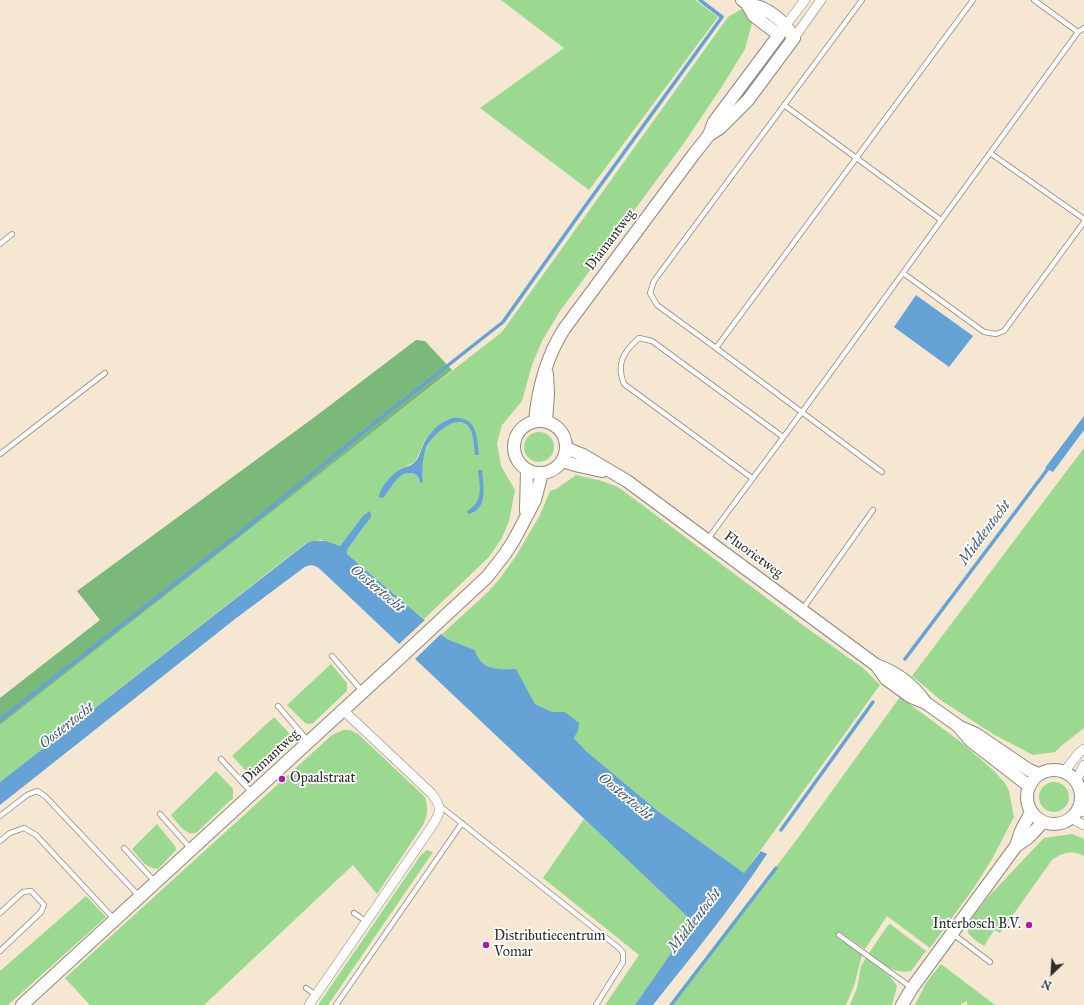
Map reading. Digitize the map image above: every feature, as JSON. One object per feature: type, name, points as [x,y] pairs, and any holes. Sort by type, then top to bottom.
[{"type":"street","name":"Diamantweg","points":[[541,421],[548,394],[547,368],[554,346],[564,329],[709,135],[714,122],[805,0]]},
{"type":"street","name":"Diamantweg","points":[[709,135],[720,128],[748,100],[820,0]]},
{"type":"street","points":[[744,2],[754,16],[782,30],[794,38]]},
{"type":"street","points":[[541,421],[557,427],[561,431],[566,442],[566,448],[562,460],[551,470],[542,473],[527,470],[521,465],[516,458],[514,442],[516,435],[527,423],[541,421]]},
{"type":"street","name":"Fluorietweg","points":[[566,448],[583,455],[632,485],[876,665],[886,679],[898,688],[911,697],[926,703],[957,726],[971,741],[1029,786]]},
{"type":"street","name":"Fluorietweg","points":[[562,460],[579,466],[611,472]]},
{"type":"street","name":"Diamantweg","points":[[525,518],[527,470]]},
{"type":"street","name":"Diamantweg","points":[[22,1005],[474,590],[512,544],[535,500],[542,473]]},
{"type":"street","points":[[309,1005],[440,813],[440,806],[431,793],[343,710]]},
{"type":"street","name":"Fluorietweg","points":[[957,726],[976,734],[1029,770],[1038,774]]},
{"type":"street","points":[[1064,772],[1078,754],[1084,749]]},
{"type":"street","points":[[1076,780],[1084,765]]},
{"type":"street","points":[[1054,769],[1064,772],[1070,774],[1076,780],[1080,788],[1081,810],[1071,818],[1058,824],[1043,822],[1036,818],[1027,804],[1026,795],[1029,786],[1032,779],[1046,770],[1054,769]]},
{"type":"street","points":[[902,1005],[912,988],[1016,846],[1021,831],[1031,812]]},
{"type":"street","points":[[1071,818],[1084,826]]},
{"type":"street","points":[[1016,846],[1029,837],[1043,822]]},
{"type":"lane","points":[[862,0],[654,281],[650,292],[657,305],[882,472]]},
{"type":"lane","points":[[716,348],[973,0]]},
{"type":"lane","points":[[1034,0],[1078,32]]},
{"type":"lane","points":[[707,540],[802,412],[1078,32],[1084,28]]},
{"type":"lane","points":[[784,105],[941,220]]},
{"type":"lane","points":[[903,273],[984,332],[996,334],[1004,331],[1084,220],[990,153]]},
{"type":"lane","points":[[0,244],[12,234]]},
{"type":"lane","points":[[752,478],[624,384],[620,374],[622,362],[628,347],[639,338],[652,341],[783,437]]},
{"type":"lane","points":[[0,454],[105,373]]},
{"type":"lane","points":[[802,610],[873,510]]},
{"type":"lane","points":[[332,656],[363,692]]},
{"type":"lane","points":[[278,706],[309,741]]},
{"type":"lane","points":[[221,759],[252,794]]},
{"type":"lane","points":[[0,816],[27,795],[37,791],[45,796],[140,897]]},
{"type":"lane","points":[[440,806],[619,948],[623,953],[623,962],[596,1005]]},
{"type":"lane","points":[[160,814],[191,849]]},
{"type":"lane","points":[[336,1005],[462,823]]},
{"type":"lane","points":[[0,841],[10,833],[24,828],[36,835],[115,920]]},
{"type":"lane","points":[[124,848],[155,882]]},
{"type":"lane","points":[[0,913],[23,892],[31,891],[44,905],[41,912],[0,951]]},
{"type":"lane","points":[[354,913],[366,922]]},
{"type":"lane","points":[[952,933],[990,962]]},
{"type":"lane","points":[[839,935],[912,988]]},
{"type":"lane","points":[[306,988],[316,995]]},
{"type":"green space","points":[[501,0],[695,0],[718,17],[589,190],[480,108],[564,48]]},
{"type":"green space","points":[[742,9],[753,19],[745,49],[684,143],[560,311],[542,341],[532,365],[522,401],[502,425],[497,443],[501,466],[515,490],[509,521],[502,538],[489,557],[424,619],[347,554],[347,550],[365,526],[367,512],[340,546],[321,540],[306,543],[0,782],[0,725],[502,332],[728,17]],"holes":[[[460,418],[468,421],[477,439],[475,455],[473,438],[469,428],[459,422],[448,425],[438,432],[427,446],[422,460],[423,482],[420,483],[417,476],[414,474],[405,473],[398,478],[383,498],[379,494],[388,481],[400,469],[415,462],[425,440],[431,432],[447,420]]]},
{"type":"green space","points":[[416,340],[425,341],[452,370],[0,725],[0,698],[100,620],[77,591],[316,416]]},
{"type":"green space","points":[[539,432],[550,436],[554,447],[550,458],[539,462],[528,458],[524,447],[528,436]]},
{"type":"green space","points":[[1084,448],[1084,728],[1055,752],[1033,755],[993,734],[942,701],[912,676]]},
{"type":"green space","points":[[576,475],[602,481],[618,487],[804,626],[863,668],[880,685],[744,873],[659,812],[586,751],[574,738],[578,731],[565,712],[552,712],[535,704],[516,670],[491,668],[481,662],[475,650],[447,639],[442,634],[488,592],[501,577],[516,556],[540,515],[550,491],[556,489]]},
{"type":"green space","points":[[331,664],[347,683],[347,691],[313,723],[305,723],[287,705]]},
{"type":"green space","points":[[900,697],[961,742],[994,771],[1005,783],[1009,791],[1014,817],[992,859],[973,889],[930,948],[887,916],[865,949],[840,932],[836,936],[862,955],[854,986],[846,1005],[670,1005],[795,842]]},
{"type":"green space","points":[[274,717],[293,739],[260,774],[254,777],[250,775],[232,756]]},
{"type":"green space","points":[[343,730],[350,730],[358,734],[425,797],[426,801],[427,815],[423,825],[377,894],[353,865],[204,1005],[90,1005],[65,978],[332,735]]},
{"type":"green space","points":[[216,771],[233,789],[233,798],[196,833],[188,832],[182,828],[171,815]]},
{"type":"green space","points":[[1054,782],[1065,786],[1069,797],[1065,808],[1054,812],[1043,808],[1039,797],[1043,786]]},
{"type":"green space","points":[[584,819],[681,909],[688,917],[690,922],[687,930],[635,1005],[605,1005],[639,955],[543,878]]},
{"type":"green space","points":[[157,824],[175,846],[176,850],[158,869],[146,865],[132,849]]},
{"type":"green space","points":[[1072,834],[1084,839],[1084,856],[1075,853],[1068,853],[1060,855],[1052,860],[1000,933],[994,930],[984,946],[975,940],[968,933],[969,922],[989,896],[1044,838]]},
{"type":"green space","points":[[427,850],[433,852],[328,1005],[318,1005],[421,855]]},
{"type":"green space","points":[[86,896],[106,917],[8,1005],[0,1005],[0,971]]},
{"type":"green space","points":[[890,924],[926,951],[911,971],[905,972],[893,970],[869,953]]},
{"type":"green space","points":[[866,958],[891,977],[897,986],[892,1005],[850,1005],[857,988],[861,966]]},
{"type":"green space","points":[[941,964],[995,1005],[967,1005],[967,1001],[961,1005],[915,1005],[926,983]]},
{"type":"water","points":[[916,295],[973,336],[949,367],[894,327]]},
{"type":"water","points":[[1084,416],[1084,430],[1053,472],[1045,468]]},
{"type":"water","points":[[452,418],[460,418],[471,424],[476,435],[479,455],[475,455],[471,431],[466,425],[460,422],[454,423],[440,431],[426,448],[422,473],[423,482],[420,483],[414,474],[405,473],[398,478],[383,498],[379,497],[381,489],[391,477],[416,460],[427,438],[434,430],[442,423]]},
{"type":"water","points":[[478,470],[482,470],[484,489],[482,502],[475,512],[468,514],[467,511],[476,503],[480,493]]},
{"type":"water","name":"Oostertocht","points":[[369,511],[371,517],[347,550],[347,554],[447,639],[475,650],[481,662],[486,665],[496,669],[516,669],[535,704],[552,712],[565,712],[579,723],[578,731],[574,738],[586,751],[659,812],[744,873],[761,851],[767,854],[726,912],[653,1005],[635,1005],[687,930],[690,923],[688,917],[321,570],[314,566],[307,566],[302,569],[235,619],[0,805],[0,782],[307,543],[313,541],[326,541],[340,546],[363,516]]},
{"type":"pier","points":[[427,618],[443,632],[414,660],[398,645]]},
{"type":"waterway","points":[[0,720],[241,532],[376,422],[503,322],[722,17],[700,0]]},
{"type":"waterway","name":"Middentocht","points":[[905,659],[1050,466]]},
{"type":"waterway","name":"Middentocht","points":[[781,830],[873,702]]},
{"type":"waterway","name":"Middentocht","points":[[671,1005],[776,868]]},
{"type":"place","name":"Opaalstraat","points":[[282,779]]},
{"type":"place","name":"Interbosch B.V.","points":[[1029,925]]},
{"type":"place","name":"Distributiecentrum Vomar","points":[[486,945]]}]
